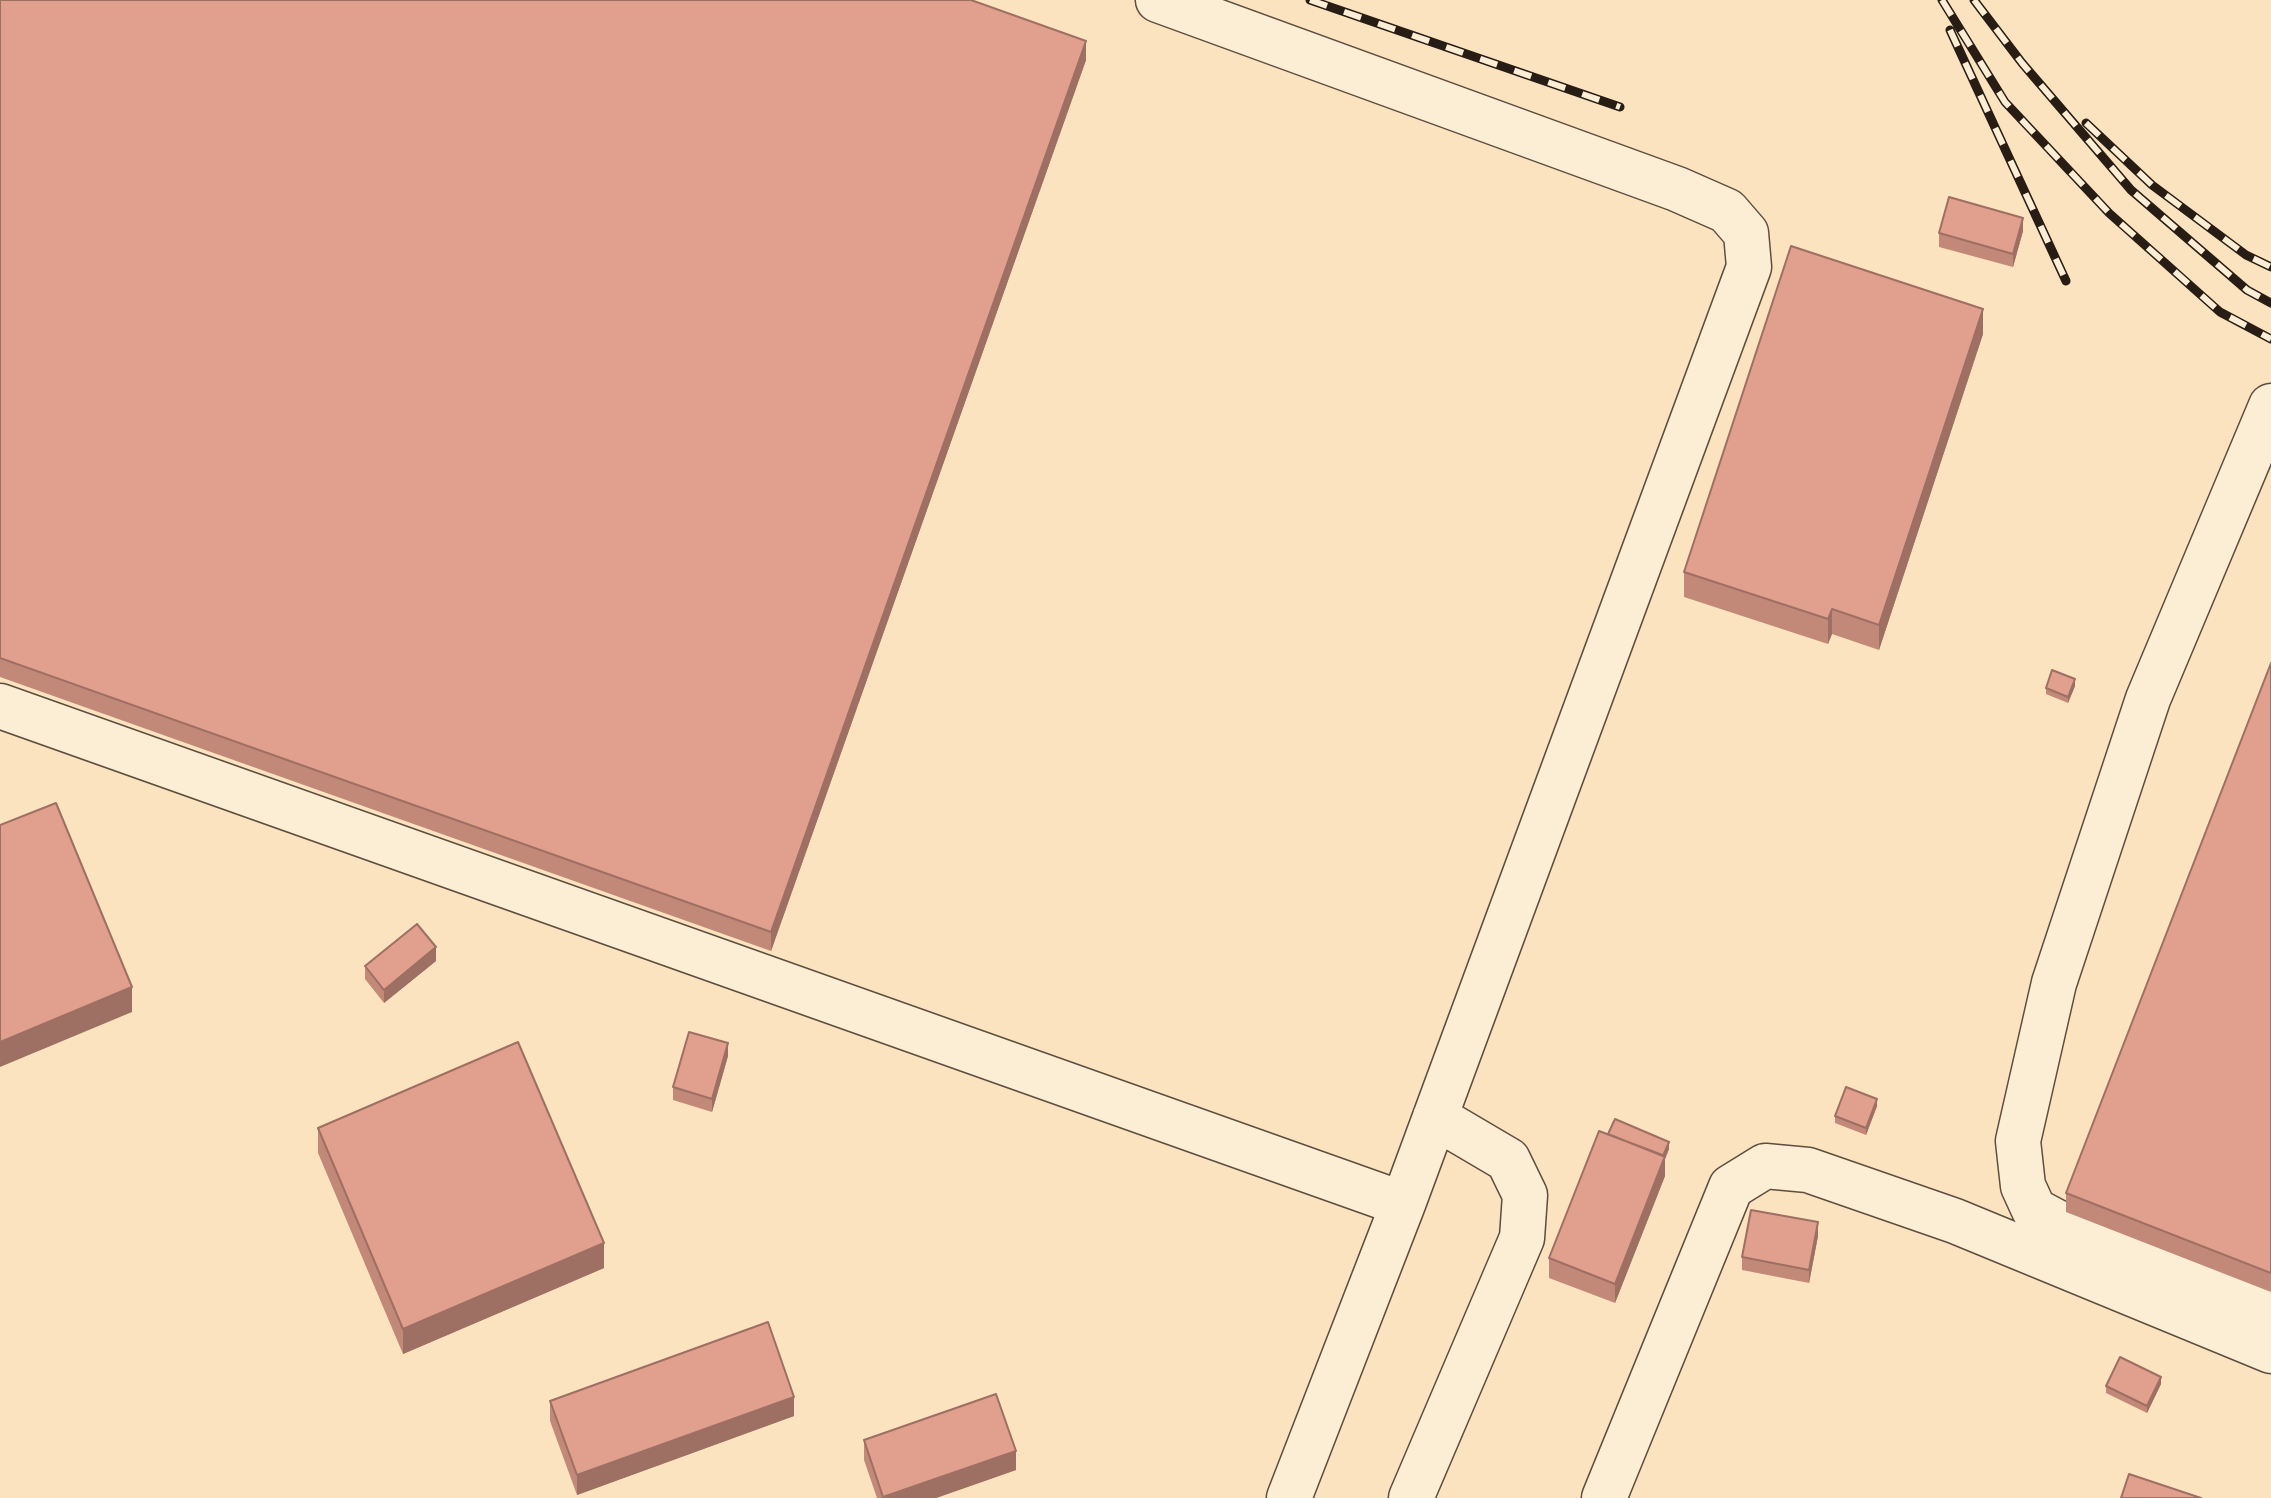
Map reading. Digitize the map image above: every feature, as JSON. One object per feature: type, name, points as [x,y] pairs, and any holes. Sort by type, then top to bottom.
[{"type":"lane","points":[[1158,0],[1677,189],[1727,211],[1746,233],[1749,267],[1403,1204],[1289,1498]]},
{"type":"lane","points":[[2271,406],[2148,699],[2054,983],[2018,1141],[2023,1186],[2034,1210],[2096,1243],[2271,1312]]},
{"type":"lane","points":[[0,706],[1403,1204]]},
{"type":"lane","points":[[1411,1498],[1522,1238],[1525,1195],[1508,1160],[1435,1117]]},
{"type":"lane","points":[[1604,1498],[1731,1187],[1765,1166],[1808,1170],[1955,1221],[2271,1351]]},
{"type":"building","points":[[0,0],[971,0],[1086,41],[771,932],[0,658]]},
{"type":"building","points":[[1949,197],[2023,218],[2013,254],[1939,233]]},
{"type":"building","points":[[1791,246],[1983,309],[1879,625],[1832,609],[1828,619],[1684,572]]},
{"type":"building","points":[[2271,663],[2271,1273],[2066,1193]]},
{"type":"building","points":[[2052,670],[2075,679],[2068,697],[2046,688]]},
{"type":"building","points":[[56,803],[132,987],[0,1042],[0,825]]},
{"type":"building","points":[[417,924],[436,947],[384,990],[365,966]]},
{"type":"building","points":[[689,1032],[728,1043],[712,1099],[673,1087]]},
{"type":"building","points":[[518,1042],[604,1243],[403,1329],[318,1128]]},
{"type":"building","points":[[1846,1087],[1877,1099],[1866,1128],[1835,1116]]},
{"type":"building","points":[[1615,1119],[1669,1142],[1663,1156],[1608,1134]]},
{"type":"building","points":[[1599,1131],[1665,1156],[1615,1284],[1549,1258]]},
{"type":"building","points":[[1751,1210],[1818,1222],[1809,1270],[1742,1257]]},
{"type":"building","points":[[768,1322],[794,1397],[577,1475],[550,1401]]},
{"type":"building","points":[[2120,1357],[2161,1377],[2147,1406],[2106,1386]]},
{"type":"building","points":[[996,1394],[1016,1451],[883,1497],[864,1440]]},
{"type":"building","points":[[2129,1474],[2201,1498],[2121,1498]]},
{"type":"railway","points":[[1310,0],[1620,107]]},
{"type":"railway","points":[[1942,0],[2005,102],[2109,213],[2220,312],[2271,339]]},
{"type":"railway","points":[[1974,0],[2022,63],[2131,190],[2247,290],[2271,303]]},
{"type":"railway","points":[[1950,30],[2066,281]]},
{"type":"railway","points":[[2086,123],[2152,185],[2246,255],[2271,267]]}]
